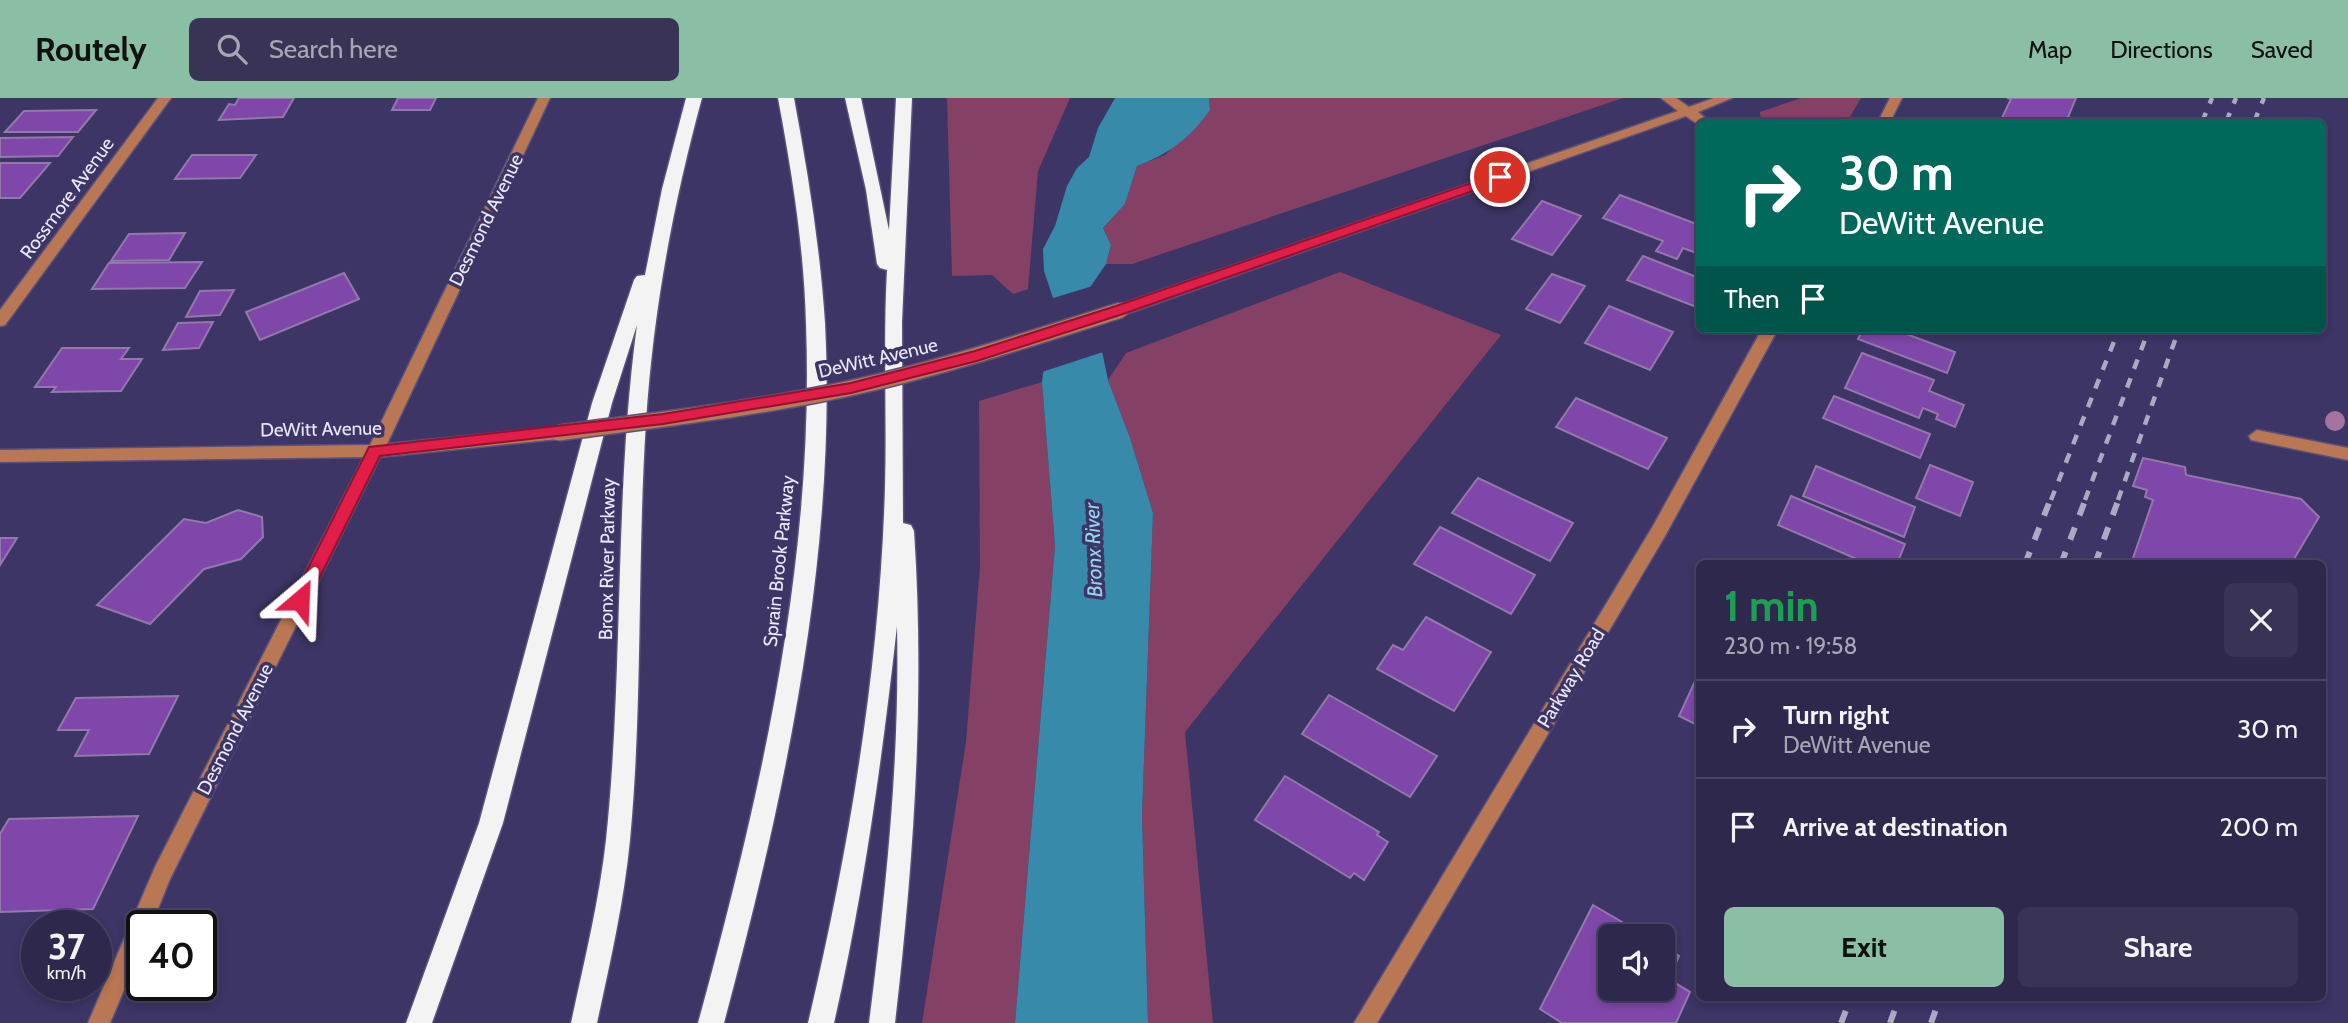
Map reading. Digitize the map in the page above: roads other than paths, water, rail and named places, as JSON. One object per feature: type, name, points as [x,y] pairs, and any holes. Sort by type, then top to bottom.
[{"type":"highway","name":"Bronx River Parkway","points":[[584,1023],[618,844],[626,736],[634,469],[650,300],[666,208],[694,98]]},
{"type":"highway","name":"Sprain Brook Parkway","points":[[711,1023],[744,897],[771,771],[797,628],[811,495],[815,380],[813,281],[804,195],[786,98]]},
{"type":"highway","points":[[853,98],[874,190],[893,322]]},
{"type":"highway","points":[[882,1023],[899,876],[911,695],[908,583],[893,322],[904,98]]},
{"type":"highway","points":[[419,1023],[491,823],[602,403],[666,208]]},
{"type":"highway","points":[[821,1023],[854,863],[880,696],[891,564],[897,427]]},
{"type":"street","name":"Rossmore Avenue","points":[[0,321],[165,98]]},
{"type":"street","name":"Desmond Avenue","points":[[99,1023],[162,874],[375,451],[544,98]]},
{"type":"street","points":[[1667,98],[1699,119]]},
{"type":"street","name":"DeWitt Avenue","points":[[0,456],[375,451],[558,433],[690,415],[851,388],[977,356],[1121,310],[1726,98]]},
{"type":"street","points":[[1886,119],[1896,98]]},
{"type":"street","name":"Parkway Road","points":[[1365,1023],[1659,531],[1768,333]]},
{"type":"street","points":[[2257,436],[2348,454]]},
{"type":"water","name":"Bronx River","points":[[1115,98],[1209,98],[1210,110],[1178,144],[1137,166],[1125,204],[1103,228],[1111,245],[1106,264],[1089,289],[1108,380],[1130,438],[1153,513],[1142,816],[1148,1023],[1015,1023],[1055,546],[1042,382],[1053,298],[1044,271],[1043,249],[1055,226],[1067,186],[1077,168],[1089,157],[1098,128]]},
{"type":"railway","points":[[2203,119],[2212,98]]},
{"type":"railway","points":[[2227,119],[2236,98]]},
{"type":"railway","points":[[2255,119],[2264,98]]},
{"type":"railway","points":[[2051,500],[2117,333]]},
{"type":"railway","points":[[2085,500],[2148,333]]},
{"type":"railway","points":[[2118,500],[2178,333]]},
{"type":"railway","points":[[2027,560],[2051,498]]},
{"type":"railway","points":[[2063,560],[2086,498]]},
{"type":"railway","points":[[2096,560],[2119,498]]},
{"type":"railway","points":[[1841,1023],[1850,1001]]},
{"type":"railway","points":[[1890,1023],[1898,1001]]},
{"type":"railway","points":[[1931,1023],[1939,1001]]}]
